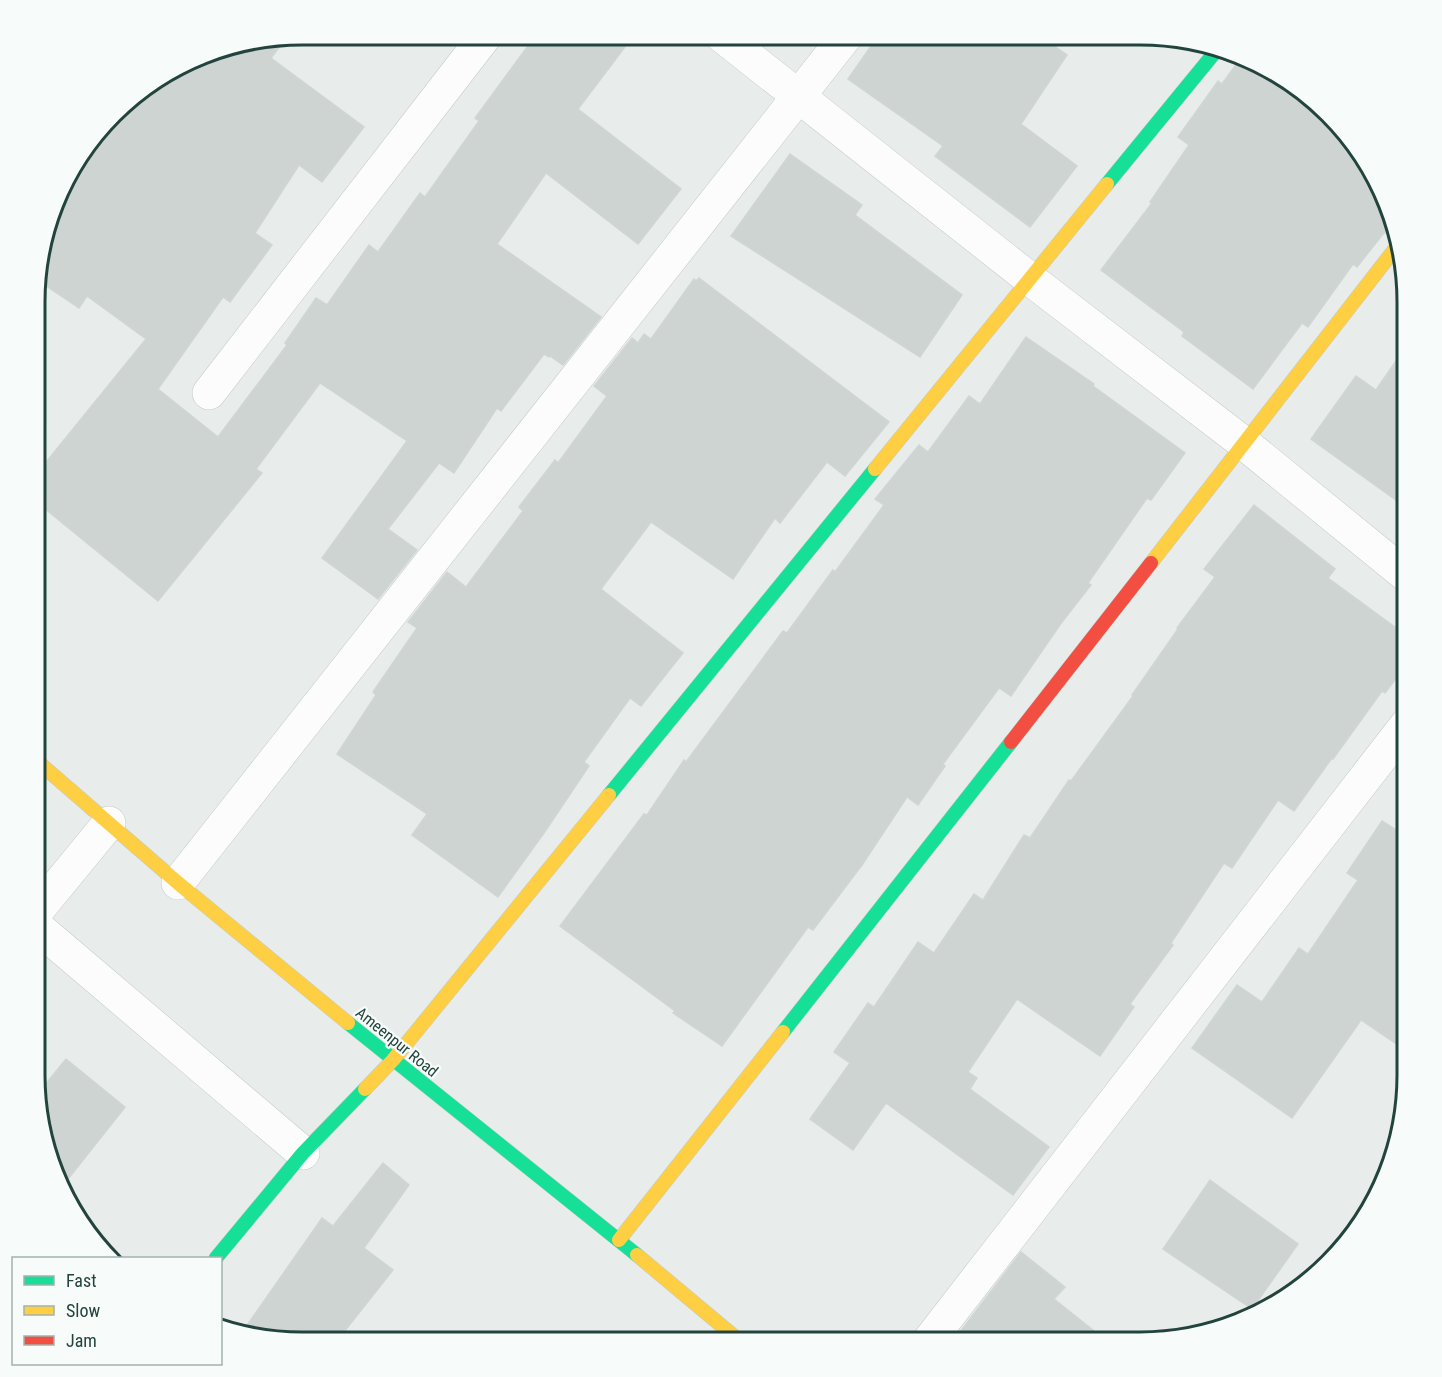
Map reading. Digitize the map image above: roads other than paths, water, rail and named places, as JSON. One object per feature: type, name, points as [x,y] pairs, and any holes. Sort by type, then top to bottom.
[{"type":"street","points":[[209,393],[478,45]]},
{"type":"street","points":[[733,45],[1030,279],[1245,444],[1397,568]]},
{"type":"street","points":[[178,884],[839,45]]},
{"type":"street","points":[[217,1257],[303,1153],[393,1060],[1212,56]]},
{"type":"street","points":[[619,1239],[1245,444],[1392,253]]},
{"type":"street","points":[[936,1332],[1397,737]]},
{"type":"street","name":"Ameenpur Road","points":[[45,768],[178,884],[393,1060],[619,1239],[729,1332]]},
{"type":"street","points":[[45,901],[109,823]]},
{"type":"street","points":[[45,934],[303,1153]]}]
